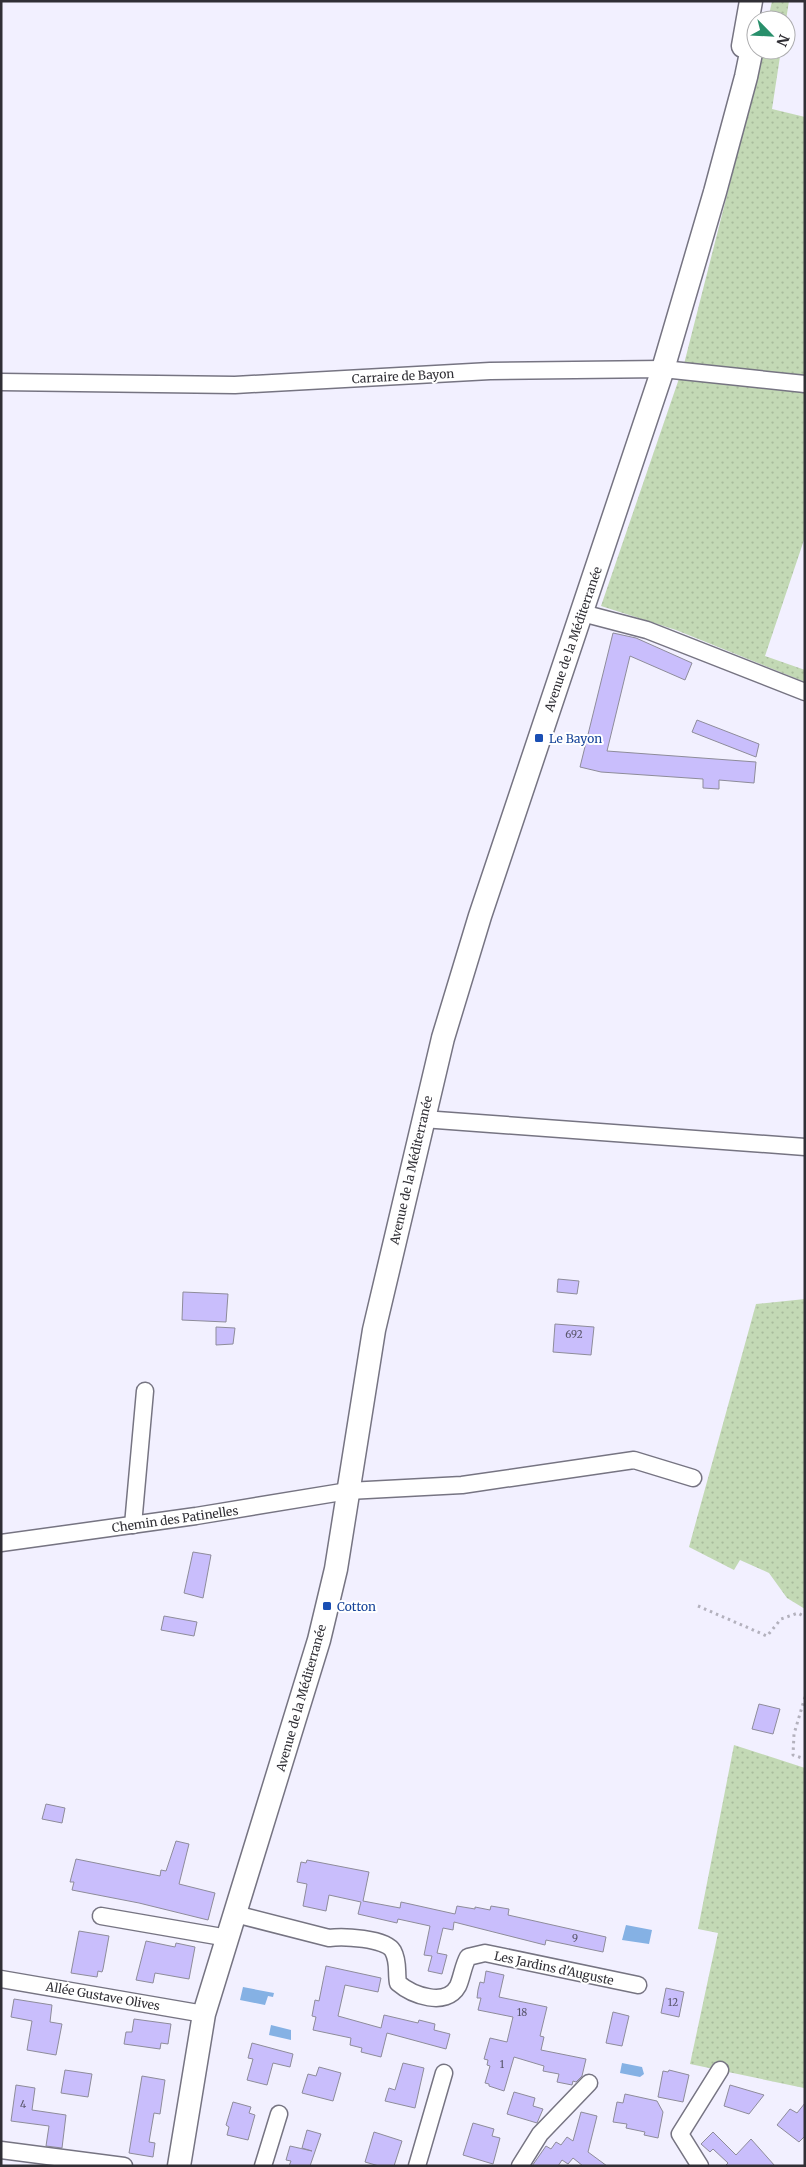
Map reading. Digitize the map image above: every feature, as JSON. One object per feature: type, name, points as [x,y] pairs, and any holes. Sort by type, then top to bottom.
[{"type":"main road","name":"Avenue de la Méditerranée","points":[[715,192],[751,1]]},
{"type":"main road","name":"Avenue de la Méditerranée","points":[[179,2166],[204,2014],[319,1640],[336,1569],[374,1330],[443,1038],[480,916],[663,369],[715,192],[750,60]]},
{"type":"street","name":"Carraire de Bayon","points":[[1,382],[235,385],[490,371],[663,369],[805,384]]},
{"type":"street","points":[[582,613],[646,630],[805,692]]},
{"type":"street","points":[[423,1119],[805,1147]]},
{"type":"street","points":[[133,1525],[145,1391]]},
{"type":"street","name":"Chemin des Patinelles","points":[[1,1543],[133,1525],[348,1491],[462,1485],[634,1460],[694,1478]]},
{"type":"street","name":"Les Jardins d'Auguste","points":[[235,1914],[328,1938],[343,1936],[385,1944],[392,1949],[396,1957],[398,1983],[414,1992],[433,1998],[445,1998],[451,1994],[457,1988],[468,1956],[480,1953],[638,1985]]},
{"type":"street","points":[[101,1916],[228,1938]]},
{"type":"street","name":"Allée Gustave Olives","points":[[1,1979],[204,2014]]},
{"type":"street","points":[[700,2166],[680,2134],[720,2070]]},
{"type":"street","points":[[417,2166],[444,2073]]},
{"type":"street","points":[[520,2166],[540,2134],[589,2083]]},
{"type":"street","points":[[263,2166],[279,2114]]},
{"type":"street","points":[[1,2150],[124,2166]]},
{"type":"path","points":[[698,1606],[767,1636],[782,1619],[798,1613],[805,1617]]},
{"type":"path","points":[[805,1698],[794,1734],[793,1756],[805,1759]]},
{"type":"green space","points":[[772,1],[789,1],[788,10],[770,10]]},
{"type":"green space","points":[[759,60],[779,60],[772,109],[805,117],[805,537],[765,656],[805,670],[805,682],[676,630],[601,606],[684,364],[742,136]]},
{"type":"green space","points":[[805,1299],[805,1609],[787,1598],[769,1573],[740,1560],[734,1570],[689,1547],[756,1304]]},
{"type":"green space","points":[[734,1745],[805,1768],[804,2088],[690,2064],[718,1933],[698,1929]]},
{"type":"water","points":[[626,1925],[652,1930],[649,1944],[622,1940]]},
{"type":"water","points":[[243,1987],[274,1993],[273,1997],[268,1996],[265,2005],[240,2000]]},
{"type":"water","points":[[271,2025],[291,2030],[291,2040],[269,2035]]},
{"type":"water","points":[[622,2063],[642,2067],[644,2074],[640,2077],[620,2073]]},
{"type":"building","points":[[613,633],[636,638],[692,663],[685,680],[630,656],[607,751],[756,762],[754,783],[719,780],[719,789],[703,788],[703,779],[601,772],[580,767]]},
{"type":"building","points":[[697,720],[759,744],[756,757],[692,732]]},
{"type":"building","points":[[558,1279],[579,1281],[577,1294],[557,1292]]},
{"type":"building","points":[[183,1292],[228,1294],[226,1322],[182,1320]]},
{"type":"building","points":[[555,1324],[594,1327],[591,1355],[553,1352]]},
{"type":"building","points":[[216,1327],[235,1328],[233,1344],[216,1345]]},
{"type":"building","points":[[193,1552],[211,1555],[203,1598],[184,1593]]},
{"type":"building","points":[[164,1616],[197,1622],[194,1636],[161,1630]]},
{"type":"building","points":[[759,1704],[780,1709],[773,1734],[752,1729]]},
{"type":"building","points":[[46,1804],[65,1808],[62,1823],[42,1819]]},
{"type":"building","points":[[176,1841],[189,1844],[179,1884],[215,1893],[208,1920],[139,1903],[72,1890],[74,1882],[70,1882],[76,1859],[160,1876],[161,1870],[166,1871]]},
{"type":"building","points":[[307,1860],[369,1872],[363,1901],[400,1908],[401,1902],[455,1914],[457,1906],[490,1910],[491,1906],[509,1909],[508,1915],[606,1937],[603,1952],[546,1940],[545,1945],[454,1922],[453,1930],[443,1928],[437,1953],[447,1955],[442,1974],[428,1971],[432,1956],[424,1955],[430,1926],[398,1919],[397,1923],[358,1914],[361,1902],[329,1895],[326,1911],[303,1906],[307,1884],[297,1882],[301,1862],[306,1863]]},
{"type":"building","points":[[79,1931],[109,1936],[103,1969],[102,1972],[98,1971],[97,1977],[71,1973]]},
{"type":"building","points":[[146,1941],[175,1947],[176,1943],[195,1947],[189,1979],[155,1973],[153,1983],[136,1980]]},
{"type":"building","points":[[326,1966],[381,1978],[378,1992],[345,1985],[338,2016],[381,2028],[384,2015],[418,2023],[419,2020],[435,2024],[434,2030],[450,2034],[446,2049],[387,2033],[381,2057],[361,2052],[362,2048],[350,2045],[351,2038],[313,2030],[316,2017],[312,2016],[315,2000],[319,2001]]},
{"type":"building","points":[[486,1971],[504,1975],[499,1997],[547,2007],[540,2036],[544,2037],[541,2050],[586,2059],[582,2076],[576,2082],[573,2081],[572,2085],[557,2082],[559,2074],[543,2071],[544,2066],[514,2057],[504,2091],[485,2083],[490,2066],[487,2065],[488,2060],[484,2059],[490,2038],[507,2042],[513,2017],[478,2010],[481,1998],[477,1998],[478,1990],[480,1982],[484,1983]]},
{"type":"building","points":[[666,1988],[684,1992],[679,2017],[661,2013]]},
{"type":"building","points":[[14,1999],[52,2005],[50,2022],[62,2024],[56,2055],[27,2050],[32,2021],[11,2017]]},
{"type":"building","points":[[613,2012],[629,2016],[622,2046],[606,2043]]},
{"type":"building","points":[[134,2019],[171,2024],[168,2044],[161,2043],[160,2049],[124,2044],[126,2032],[132,2032]]},
{"type":"building","points":[[252,2043],[293,2054],[290,2067],[273,2063],[267,2085],[247,2080],[253,2059],[248,2058]]},
{"type":"building","points":[[403,2063],[424,2068],[415,2108],[385,2101],[389,2088],[395,2090]]},
{"type":"building","points":[[319,2067],[341,2073],[333,2101],[302,2093],[308,2074],[316,2076]]},
{"type":"building","points":[[65,2070],[92,2074],[88,2097],[61,2093]]},
{"type":"building","points":[[669,2070],[689,2075],[683,2102],[658,2097],[663,2071],[668,2072]]},
{"type":"building","points":[[142,2076],[165,2080],[160,2114],[154,2113],[149,2142],[155,2143],[153,2157],[129,2153]]},
{"type":"building","points":[[16,2085],[35,2088],[32,2110],[66,2115],[62,2148],[46,2146],[49,2126],[11,2121]]},
{"type":"building","points":[[730,2085],[764,2095],[749,2114],[724,2106]]},
{"type":"building","points":[[514,2092],[535,2098],[533,2106],[543,2109],[537,2123],[507,2114]]},
{"type":"building","points":[[625,2094],[657,2101],[663,2112],[658,2138],[644,2135],[645,2132],[626,2128],[627,2124],[613,2122],[617,2102],[623,2103]]},
{"type":"building","points":[[233,2102],[251,2107],[249,2113],[255,2115],[248,2140],[227,2135],[229,2127],[226,2125]]},
{"type":"building","points":[[805,2103],[805,2136],[799,2142],[777,2125],[790,2109],[797,2113]]},
{"type":"building","points":[[581,2112],[597,2116],[588,2152],[607,2166],[583,2166],[573,2158],[568,2164],[562,2160],[558,2166],[532,2166],[546,2146],[551,2149],[556,2142],[561,2145],[567,2137],[573,2141]]},
{"type":"building","points":[[473,2123],[494,2129],[492,2136],[500,2138],[493,2164],[463,2155]]},
{"type":"building","points":[[307,2130],[321,2134],[310,2166],[289,2166],[291,2161],[286,2160],[290,2146],[312,2151],[302,2148]]},
{"type":"building","points":[[374,2132],[402,2141],[394,2166],[379,2166],[365,2162]]},
{"type":"building","points":[[713,2132],[736,2155],[751,2139],[775,2166],[725,2166],[728,2163],[713,2149],[710,2152],[701,2144]]},
{"type":"place","name":"Le Bayon","points":[[539,738]]},
{"type":"place","name":"Cotton","points":[[327,1606]]}]
